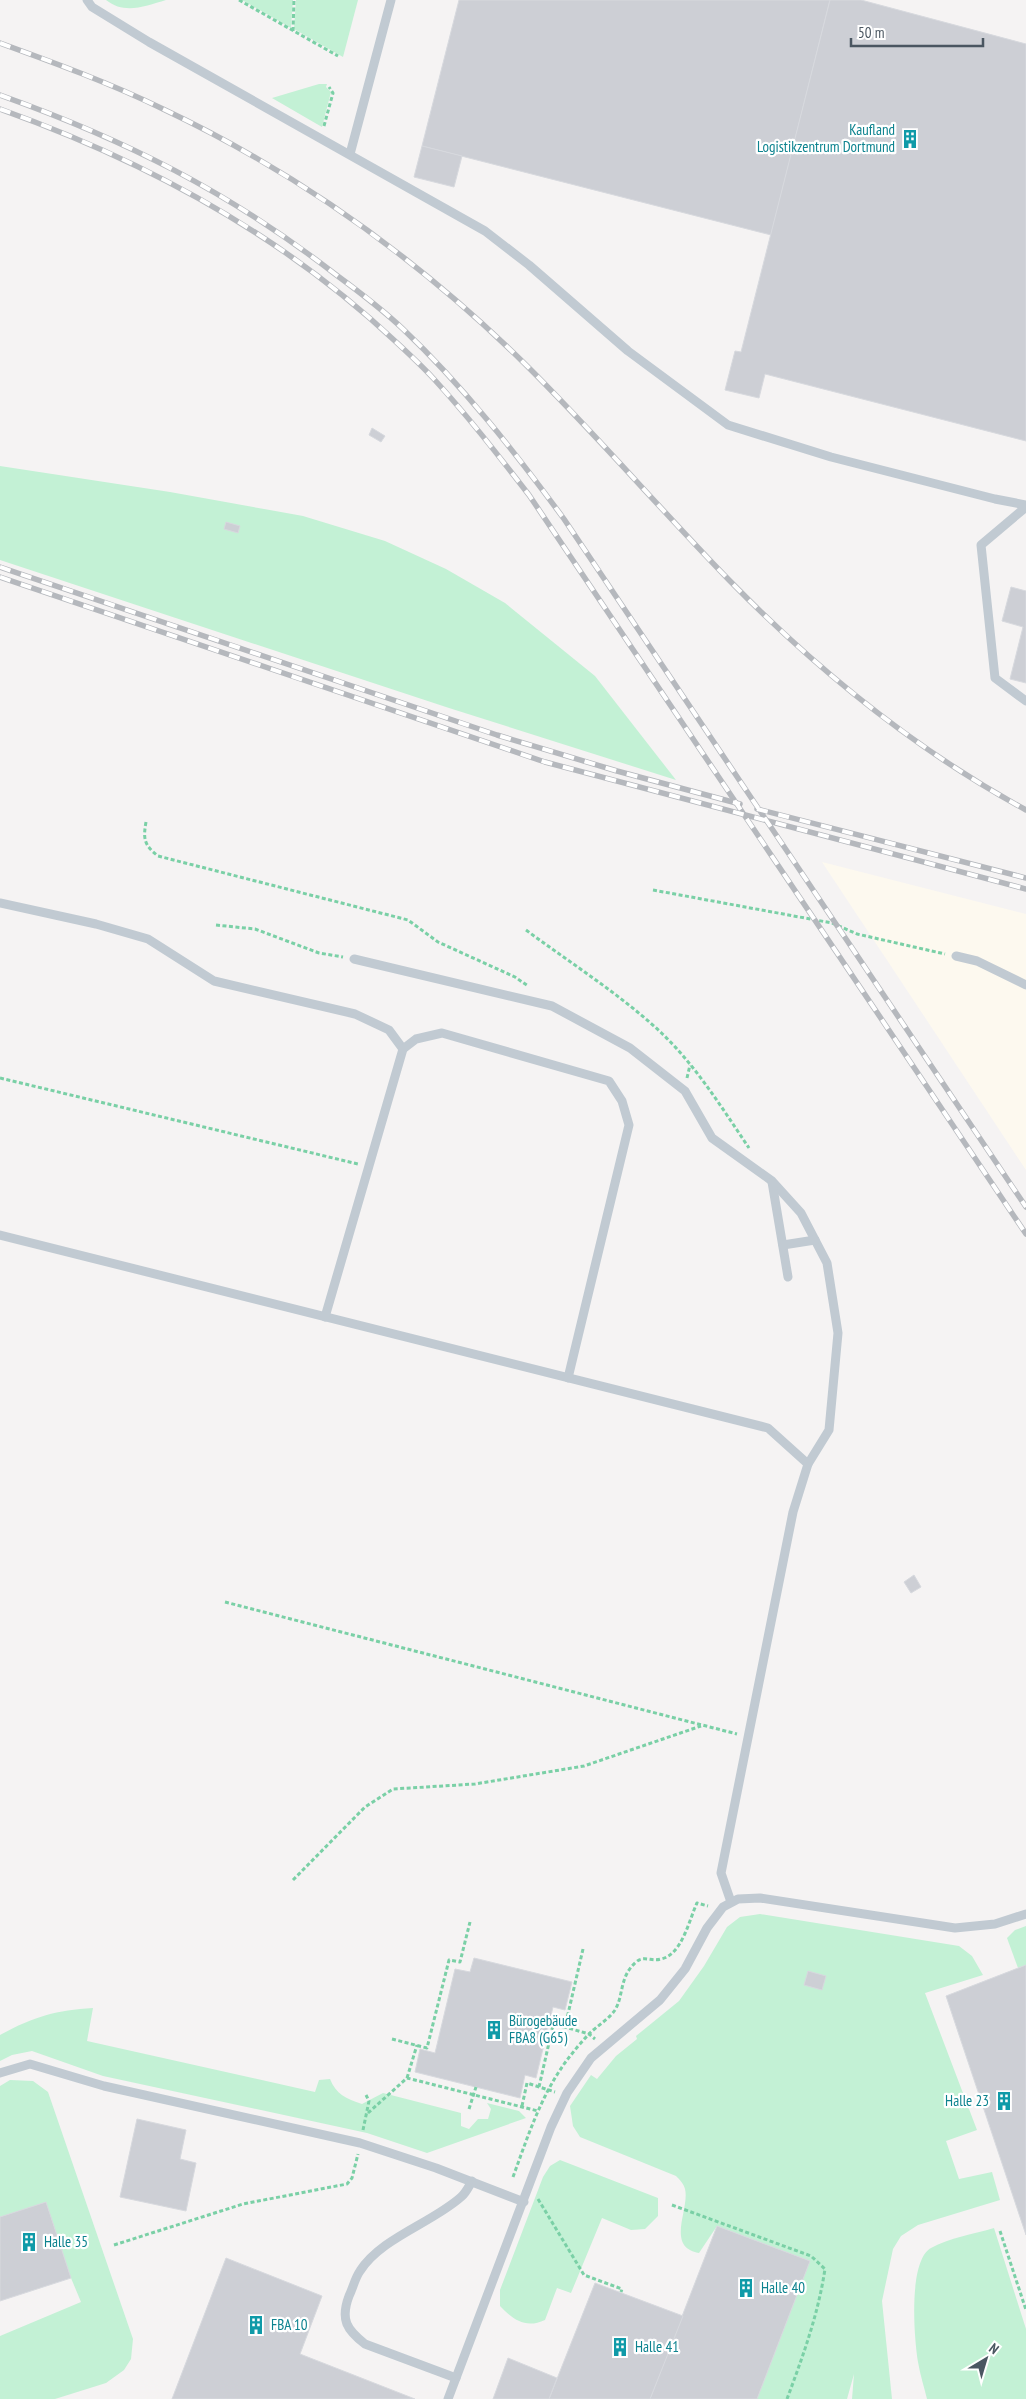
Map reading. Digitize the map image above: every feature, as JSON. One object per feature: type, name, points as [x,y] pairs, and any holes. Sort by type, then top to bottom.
[{"type":"lane","points":[[87,0],[92,6],[149,42],[485,231],[529,265],[628,351],[728,425],[831,458],[1026,506]]},
{"type":"lane","points":[[350,154],[391,0]]},
{"type":"lane","points":[[1026,506],[981,545],[995,678],[1026,701]]},
{"type":"lane","points":[[0,903],[96,924],[148,938],[214,981],[356,1014],[389,1030],[403,1048]]},
{"type":"lane","points":[[956,956],[977,961],[1026,985]]},
{"type":"lane","points":[[354,959],[552,1006],[630,1048],[685,1091],[712,1138],[772,1181],[801,1213],[827,1263],[838,1332],[829,1430],[808,1464],[793,1512],[721,1873],[731,1902]]},
{"type":"lane","points":[[325,1317],[403,1048],[416,1039],[442,1033],[608,1081],[622,1101],[629,1125],[568,1378]]},
{"type":"lane","points":[[772,1181],[788,1276]]},
{"type":"lane","points":[[0,1235],[768,1428],[808,1464]]},
{"type":"lane","points":[[783,1245],[815,1240]]},
{"type":"lane","points":[[448,2399],[551,2127],[566,2093],[591,2058],[660,2000],[685,1969],[707,1928],[720,1910],[738,1899],[760,1898],[955,1928],[994,1924],[1026,1914]]},
{"type":"lane","points":[[0,2073],[30,2064],[104,2086],[360,2143],[472,2181],[524,2202]]},
{"type":"lane","points":[[456,2378],[365,2344],[353,2335],[345,2323],[346,2310],[359,2272],[368,2261],[381,2250],[462,2196],[472,2181]]},
{"type":"path","points":[[239,0],[338,56]]},
{"type":"path","points":[[292,31],[294,0]]},
{"type":"path","points":[[324,126],[333,93],[329,87]]},
{"type":"path","points":[[146,822],[143,838],[146,847],[158,856],[408,920],[438,942],[516,976],[530,988]]},
{"type":"path","points":[[653,890],[832,923],[857,934],[956,956]]},
{"type":"path","points":[[216,925],[255,929],[319,953],[354,959]]},
{"type":"path","points":[[526,930],[617,996],[656,1028],[702,1079],[750,1150]]},
{"type":"path","points":[[0,1078],[368,1167]]},
{"type":"path","points":[[226,1602],[747,1737]]},
{"type":"path","points":[[293,1880],[365,1807],[393,1789],[475,1784],[584,1766],[701,1725]]},
{"type":"path","points":[[512,2177],[538,2111],[558,2074],[589,2034],[614,2012],[619,2000],[621,1985],[636,1962],[644,1958],[663,1959],[674,1952],[697,1903],[720,1910]]},
{"type":"path","points":[[392,2039],[427,2048],[449,1960],[460,1962],[470,1922]]},
{"type":"path","points":[[565,2027],[583,1949]]},
{"type":"path","points":[[540,2086],[554,2024],[589,2034],[605,2047]]},
{"type":"path","points":[[368,2114],[408,2078],[417,2045]]},
{"type":"path","points":[[408,2078],[538,2111]]},
{"type":"path","points":[[522,2106],[527,2083],[545,2088]]},
{"type":"path","points":[[469,2109],[476,2087]]},
{"type":"path","points":[[114,2246],[243,2204],[347,2184],[352,2178],[368,2114],[370,2101],[366,2095]]},
{"type":"path","points":[[530,2186],[584,2275],[622,2289],[621,2292]]},
{"type":"path","points":[[672,2206],[811,2256],[825,2269],[820,2301],[810,2336],[787,2399]]},
{"type":"path","points":[[1000,2231],[1026,2310]]},
{"type":"shaded area","points":[[822,862],[1026,914],[1026,1170]]},
{"type":"green space","points":[[106,0],[166,0],[143,7],[128,8],[113,5]]},
{"type":"green space","points":[[242,0],[293,0],[291,28]]},
{"type":"green space","points":[[296,0],[358,0],[343,57],[294,29]]},
{"type":"green space","points":[[319,84],[327,84],[326,87],[331,92],[322,127],[272,98]]},
{"type":"green space","points":[[0,466],[170,492],[303,516],[385,541],[446,569],[505,603],[595,676],[676,780],[449,708],[0,560]]},
{"type":"green space","points":[[760,1914],[959,1946],[972,1956],[983,1975],[925,1993],[977,2130],[946,2141],[959,2179],[992,2172],[1000,2200],[918,2225],[901,2236],[893,2249],[882,2301],[892,2399],[852,2399],[854,2374],[847,2399],[757,2399],[810,2261],[717,2226],[699,2253],[689,2249],[683,2243],[681,2235],[686,2197],[683,2183],[676,2176],[580,2137],[573,2126],[570,2106],[591,2075],[597,2079],[616,2056],[637,2039],[636,2036],[679,2001],[704,1966],[727,1927],[740,1917]]},
{"type":"green space","points":[[1026,1926],[1026,1965],[1018,1968],[1007,1938],[1015,1930]]},
{"type":"green space","points":[[93,2008],[87,2041],[315,2092],[319,2080],[330,2079],[335,2089],[346,2098],[356,2102],[362,2104],[383,2093],[461,2113],[461,2126],[469,2129],[478,2119],[488,2119],[491,2109],[487,2103],[519,2111],[526,2118],[427,2153],[367,2133],[103,2076],[32,2051],[12,2055],[0,2061],[0,2035],[23,2023],[45,2015]]},
{"type":"green space","points":[[10,2080],[33,2081],[48,2092],[133,2339],[131,2359],[124,2370],[106,2383],[55,2399],[0,2399],[0,2336],[81,2302],[71,2278],[46,2202],[0,2217],[0,2086]]},
{"type":"green space","points":[[560,2160],[658,2198],[658,2216],[645,2229],[631,2230],[602,2218],[571,2293],[557,2288],[545,2320],[532,2324],[520,2322],[500,2306],[500,2290],[543,2177],[550,2166]]},
{"type":"green space","points":[[994,2228],[1026,2329],[1026,2399],[927,2399],[919,2367],[915,2336],[914,2301],[919,2268],[924,2256],[931,2248],[954,2239]]},
{"type":"building","points":[[459,0],[830,0],[771,235],[422,146]]},
{"type":"building","name":"Kaufland Logistikzentrum Dortmund","points":[[830,0],[861,0],[1026,44],[1026,441],[765,374],[759,398],[725,390],[735,351],[741,352]]},
{"type":"building","points":[[422,146],[462,156],[454,187],[414,177]]},
{"type":"building","points":[[372,428],[385,436],[381,442],[369,435]]},
{"type":"building","points":[[226,522],[240,526],[238,533],[224,529]]},
{"type":"building","points":[[1011,587],[1026,591],[1026,683],[1010,679],[1023,627],[1002,621]]},
{"type":"building","points":[[914,1575],[921,1587],[911,1593],[904,1582]]},
{"type":"building","name":"Bürogebäude FBA8 (G65)","points":[[474,1958],[572,1982],[565,2010],[553,2007],[536,2078],[525,2075],[520,2098],[415,2072],[420,2049],[435,2053],[455,1969],[470,1972]]},
{"type":"building","name":"Halle 23","points":[[1026,1965],[1026,2235],[946,1996]]},
{"type":"building","points":[[808,1971],[826,1976],[822,1990],[804,1985]]},
{"type":"building","points":[[137,2119],[186,2130],[180,2159],[196,2163],[186,2211],[120,2197]]},
{"type":"building","name":"Halle 35","points":[[46,2202],[71,2278],[0,2301],[0,2217]]},
{"type":"building","name":"Halle 40","points":[[717,2226],[810,2261],[757,2399],[650,2399]]},
{"type":"building","name":"FBA 10","points":[[226,2258],[322,2296],[300,2354],[415,2399],[172,2399]]},
{"type":"building","name":"Halle 41","points":[[595,2283],[683,2316],[650,2399],[549,2399]]},
{"type":"building","points":[[508,2358],[557,2378],[549,2399],[493,2399]]},
{"type":"railway","points":[[0,43],[62,66],[163,109],[261,161],[354,220],[441,288],[523,362],[729,580],[762,613],[832,676],[869,706],[945,761],[985,787],[1026,810]]},
{"type":"railway","points":[[0,95],[91,130],[216,193],[295,245],[378,307],[447,373],[507,444],[564,519],[1026,1207]]},
{"type":"railway","points":[[0,109],[107,152],[159,177],[259,235],[306,267],[352,303],[433,378],[529,495],[1026,1234]]},
{"type":"railway","points":[[0,567],[497,735],[617,771],[740,804]]},
{"type":"railway","points":[[0,577],[545,762],[1026,889]]},
{"type":"railway","points":[[757,809],[1026,878]]},
{"type":"place","name":"Kaufland Logistikzentrum Dortmund","points":[[910,139]]},
{"type":"place","name":"Bürogebäude FBA8 (G65)","points":[[494,2030]]},
{"type":"place","name":"Halle 23","points":[[1004,2101]]},
{"type":"place","name":"Halle 35","points":[[29,2242]]},
{"type":"place","name":"Halle 40","points":[[746,2288]]},
{"type":"place","name":"FBA 10","points":[[256,2325]]},
{"type":"place","name":"Halle 41","points":[[620,2347]]}]
